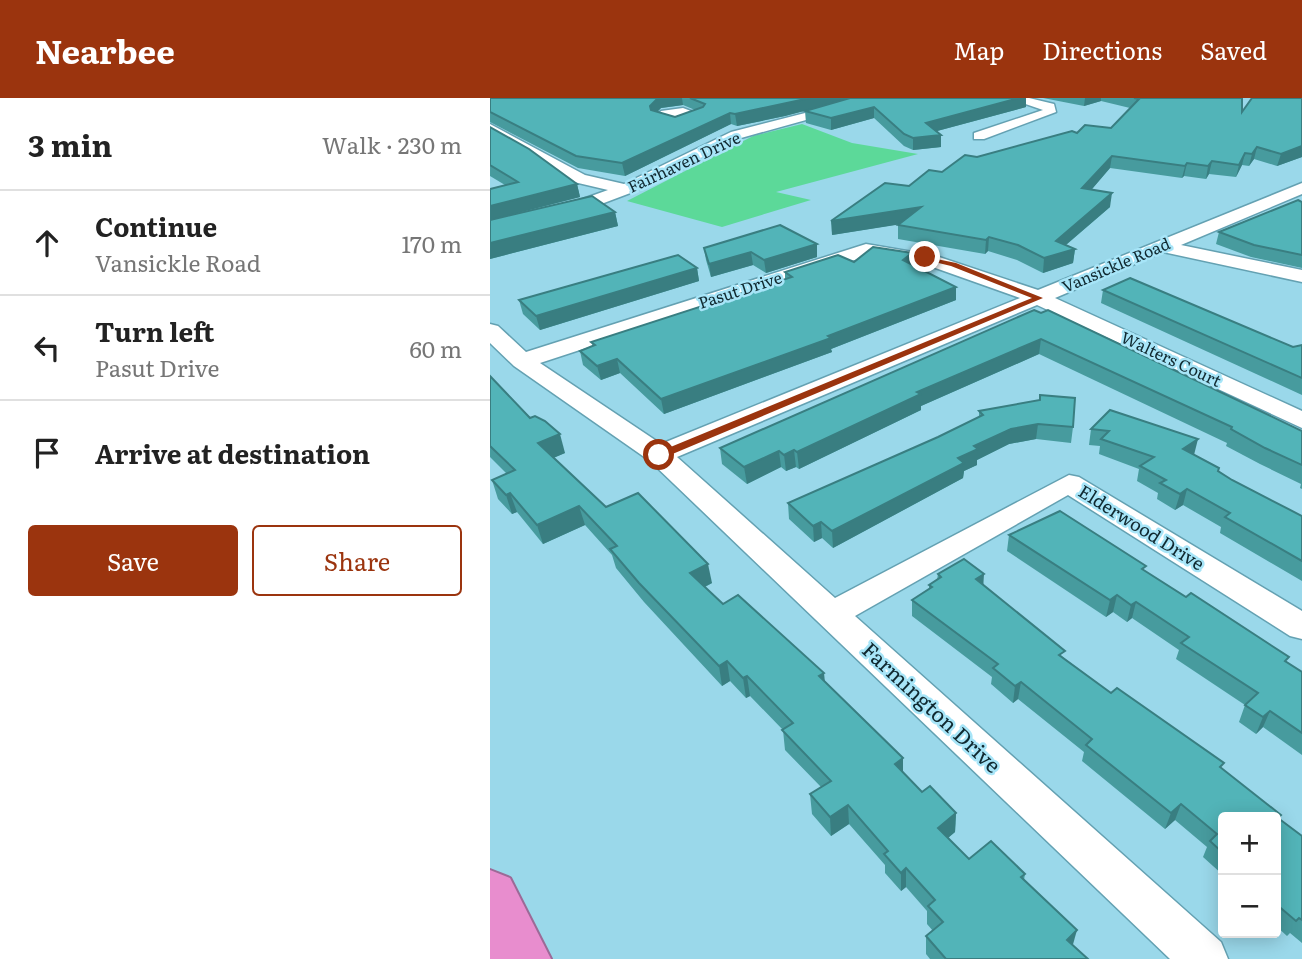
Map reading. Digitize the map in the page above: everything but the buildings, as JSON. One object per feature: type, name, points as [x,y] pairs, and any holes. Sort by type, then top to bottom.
[{"type":"highway","points":[[490,898],[521,959]]},
{"type":"street","points":[[828,98],[851,106]]},
{"type":"street","name":"Fairhaven Drive","points":[[490,228],[574,208],[627,189],[736,135],[879,98]]},
{"type":"street","points":[[978,136],[1049,112],[1049,107],[1014,98]]},
{"type":"street","points":[[688,121],[736,135]]},
{"type":"street","points":[[490,128],[580,179],[627,189]]},
{"type":"street","name":"Vansickle Road","points":[[659,455],[1302,188]]},
{"type":"street","points":[[1273,200],[1302,205]]},
{"type":"street","points":[[1158,246],[1302,276]]},
{"type":"street","name":"Pasut Drive","points":[[522,361],[866,250],[897,252],[953,264],[1039,298]]},
{"type":"street","name":"Walters Court","points":[[1039,298],[1302,420]]},
{"type":"street","name":"Farmington Drive","points":[[490,331],[522,361],[659,455],[1204,959]]},
{"type":"street","name":"Elderwood Drive","points":[[830,615],[1069,483],[1302,628]]},
{"type":"green space","points":[[802,124],[852,143],[918,154],[776,192],[811,200],[722,227],[627,201],[753,136]]},
{"type":"route","points":[[659,455],[1039,298],[953,264],[925,257]]}]
